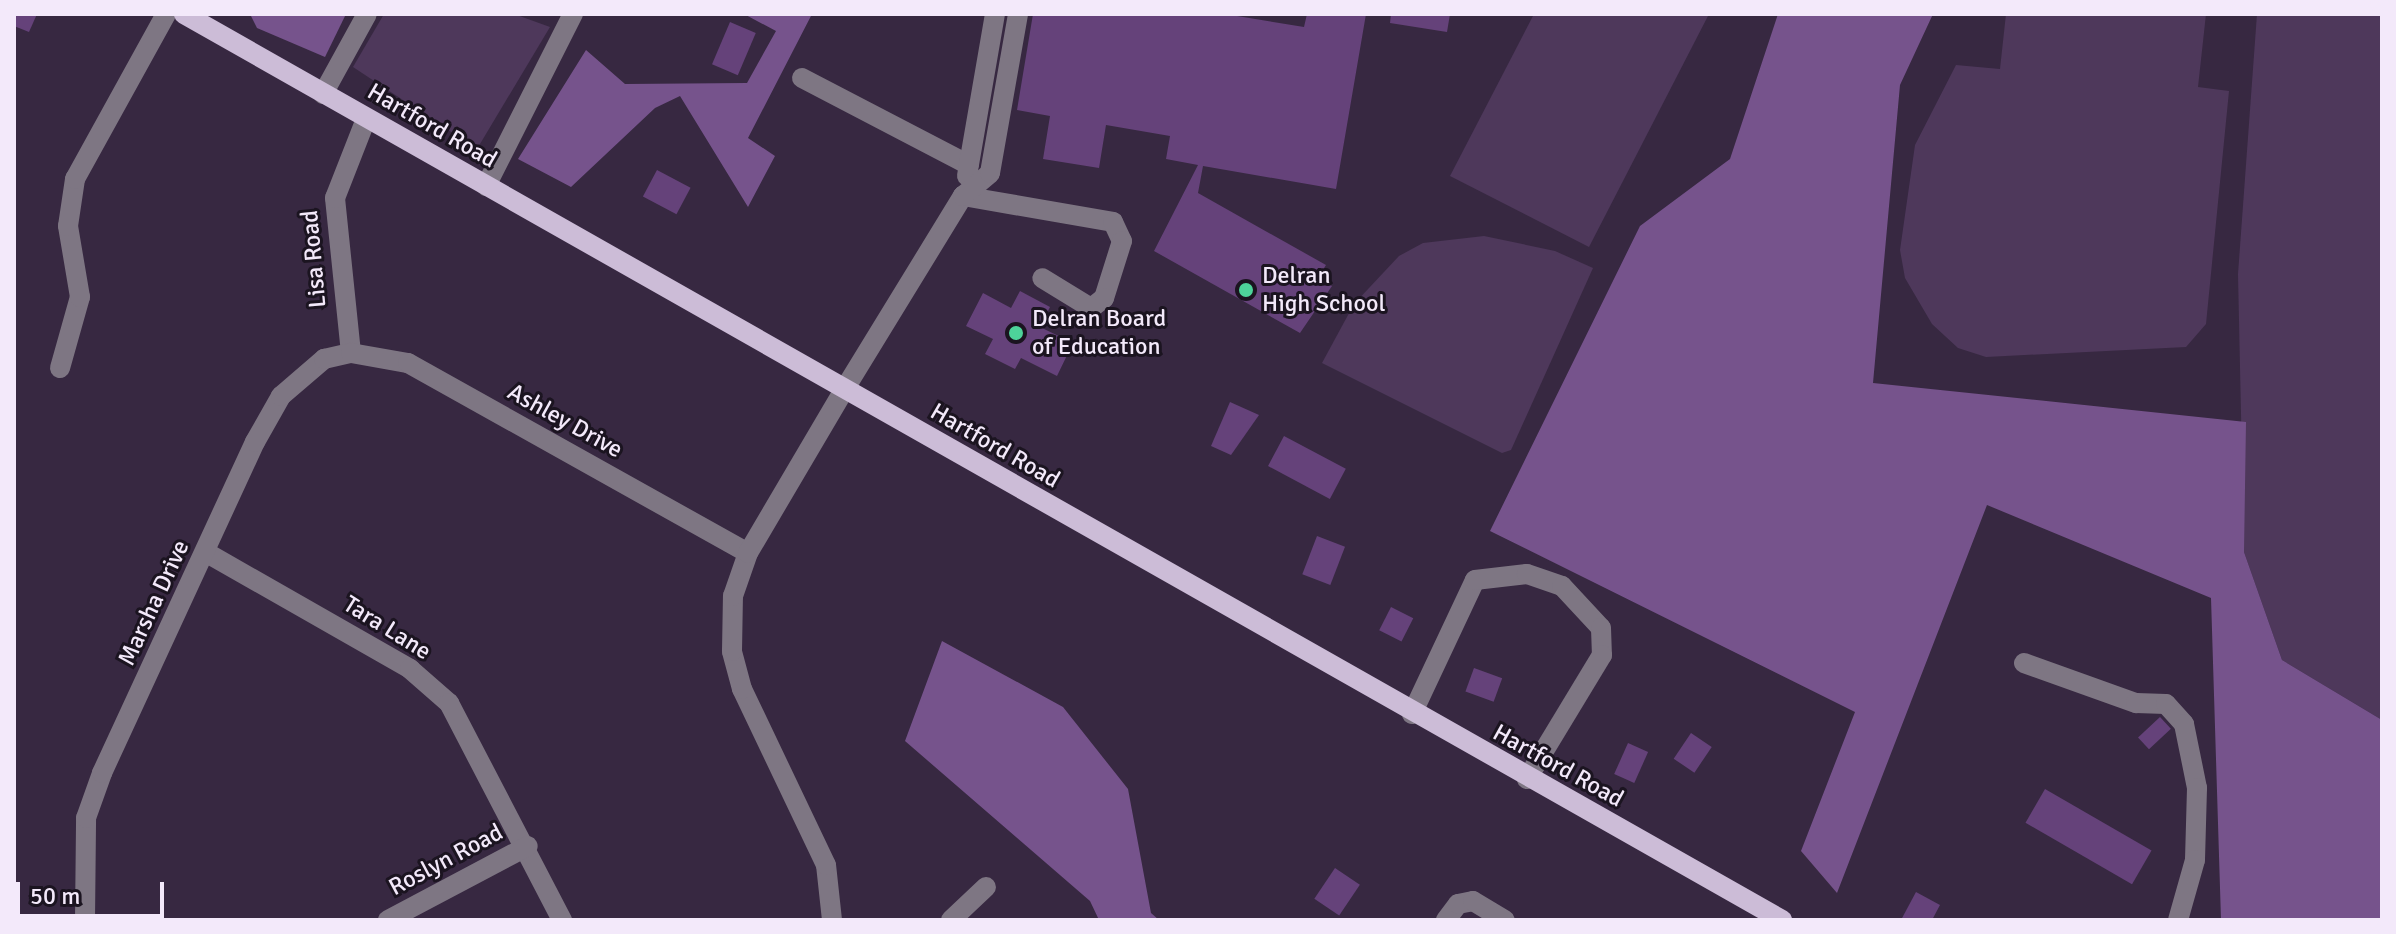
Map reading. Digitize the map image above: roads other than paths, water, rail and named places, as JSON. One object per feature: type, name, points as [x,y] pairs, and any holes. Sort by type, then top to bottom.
[{"type":"main road","name":"Hartford Road","points":[[184,14],[1412,714],[1782,920]]},
{"type":"street","points":[[60,368],[80,297],[68,226],[75,179],[166,14]]},
{"type":"street","points":[[323,94],[367,14]]},
{"type":"street","points":[[486,186],[573,14]]},
{"type":"street","points":[[963,196],[995,14]]},
{"type":"street","points":[[832,920],[826,865],[742,689],[732,651],[733,596],[748,553],[844,390],[963,196],[993,165],[1018,14]]},
{"type":"street","points":[[802,78],[969,165]]},
{"type":"street","name":"Lisa Road","points":[[351,353],[335,198],[366,119]]},
{"type":"street","points":[[963,196],[1113,222],[1122,241],[1104,298],[1091,308],[1042,278]]},
{"type":"street","name":"Marsha Drive","points":[[85,920],[86,818],[207,553],[281,396],[324,359],[351,353]]},
{"type":"street","name":"Ashley Drive","points":[[351,353],[408,363],[748,553]]},
{"type":"street","name":"Tara Lane","points":[[207,553],[410,669],[449,703],[528,846],[562,920]]},
{"type":"street","points":[[1412,714],[1475,580],[1505,573],[1562,586],[1601,628],[1602,655],[1527,779]]},
{"type":"street","points":[[2024,663],[2136,703],[2166,704],[2184,724],[2196,817],[2195,860],[2178,920]]},
{"type":"street","name":"Roslyn Road","points":[[388,920],[528,846]]},
{"type":"street","points":[[951,920],[986,887]]},
{"type":"street","points":[[1446,920],[1458,904],[1473,901],[1505,920]]},
{"type":"place","name":"Delran High School","points":[[1246,290]]},
{"type":"place","name":"Delran Board of Education","points":[[1016,333]]}]
